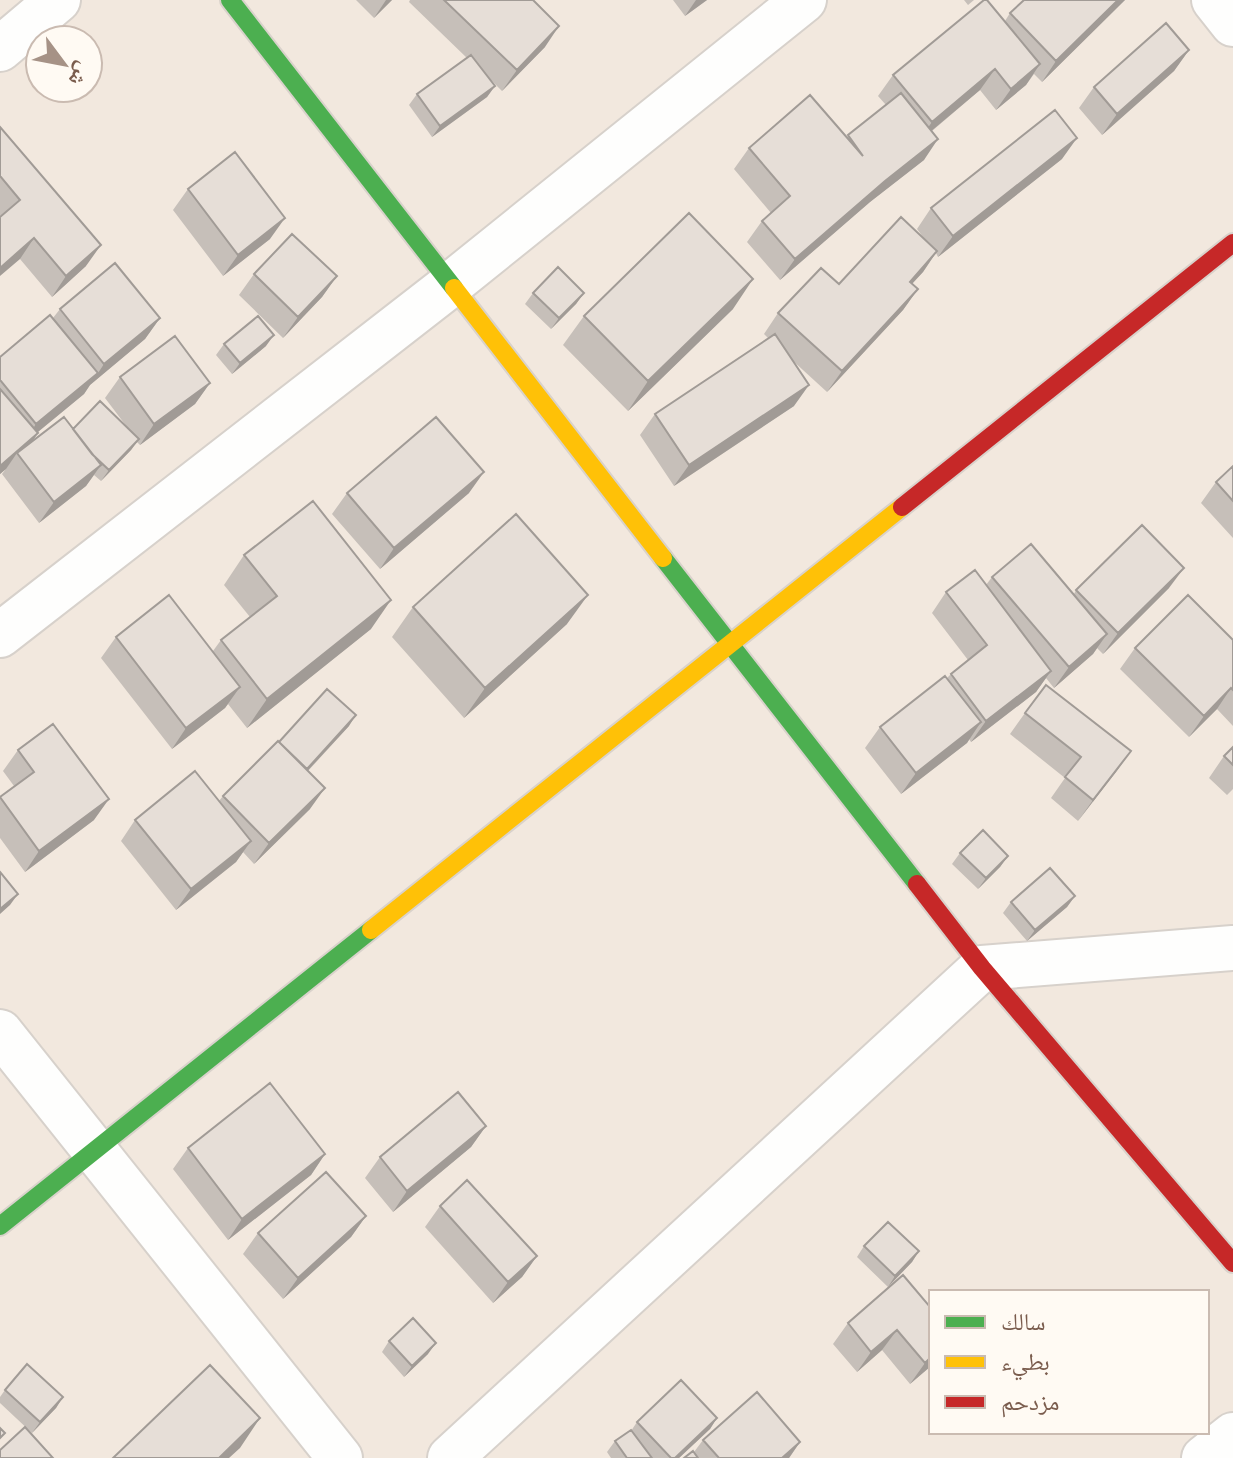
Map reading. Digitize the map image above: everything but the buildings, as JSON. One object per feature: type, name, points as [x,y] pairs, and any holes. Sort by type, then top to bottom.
[{"type":"street","points":[[0,49],[58,0]]},
{"type":"street","points":[[230,0],[982,968],[1233,1263]]},
{"type":"street","points":[[0,635],[450,285],[804,0]]},
{"type":"street","points":[[1214,0],[1233,24]]},
{"type":"street","points":[[0,1226],[1233,243]]},
{"type":"street","points":[[450,1458],[982,968],[1233,948]]},
{"type":"street","points":[[0,1032],[340,1458]]},
{"type":"street","points":[[1204,1458],[1233,1435]]},
{"type":"shaded area","points":[[0,0],[1233,0],[1233,1458],[0,1458]]},
{"type":"traffic: fast","points":[[230,0],[454,288]]},
{"type":"traffic: fast","points":[[663,558],[917,884]]},
{"type":"traffic: fast","points":[[0,1226],[371,930]]},
{"type":"traffic: slow","points":[[454,288],[663,558]]},
{"type":"traffic: slow","points":[[371,930],[902,507]]},
{"type":"traffic: jam","points":[[902,507],[1233,243]]},
{"type":"traffic: jam","points":[[917,884],[982,968],[1233,1263]]}]
